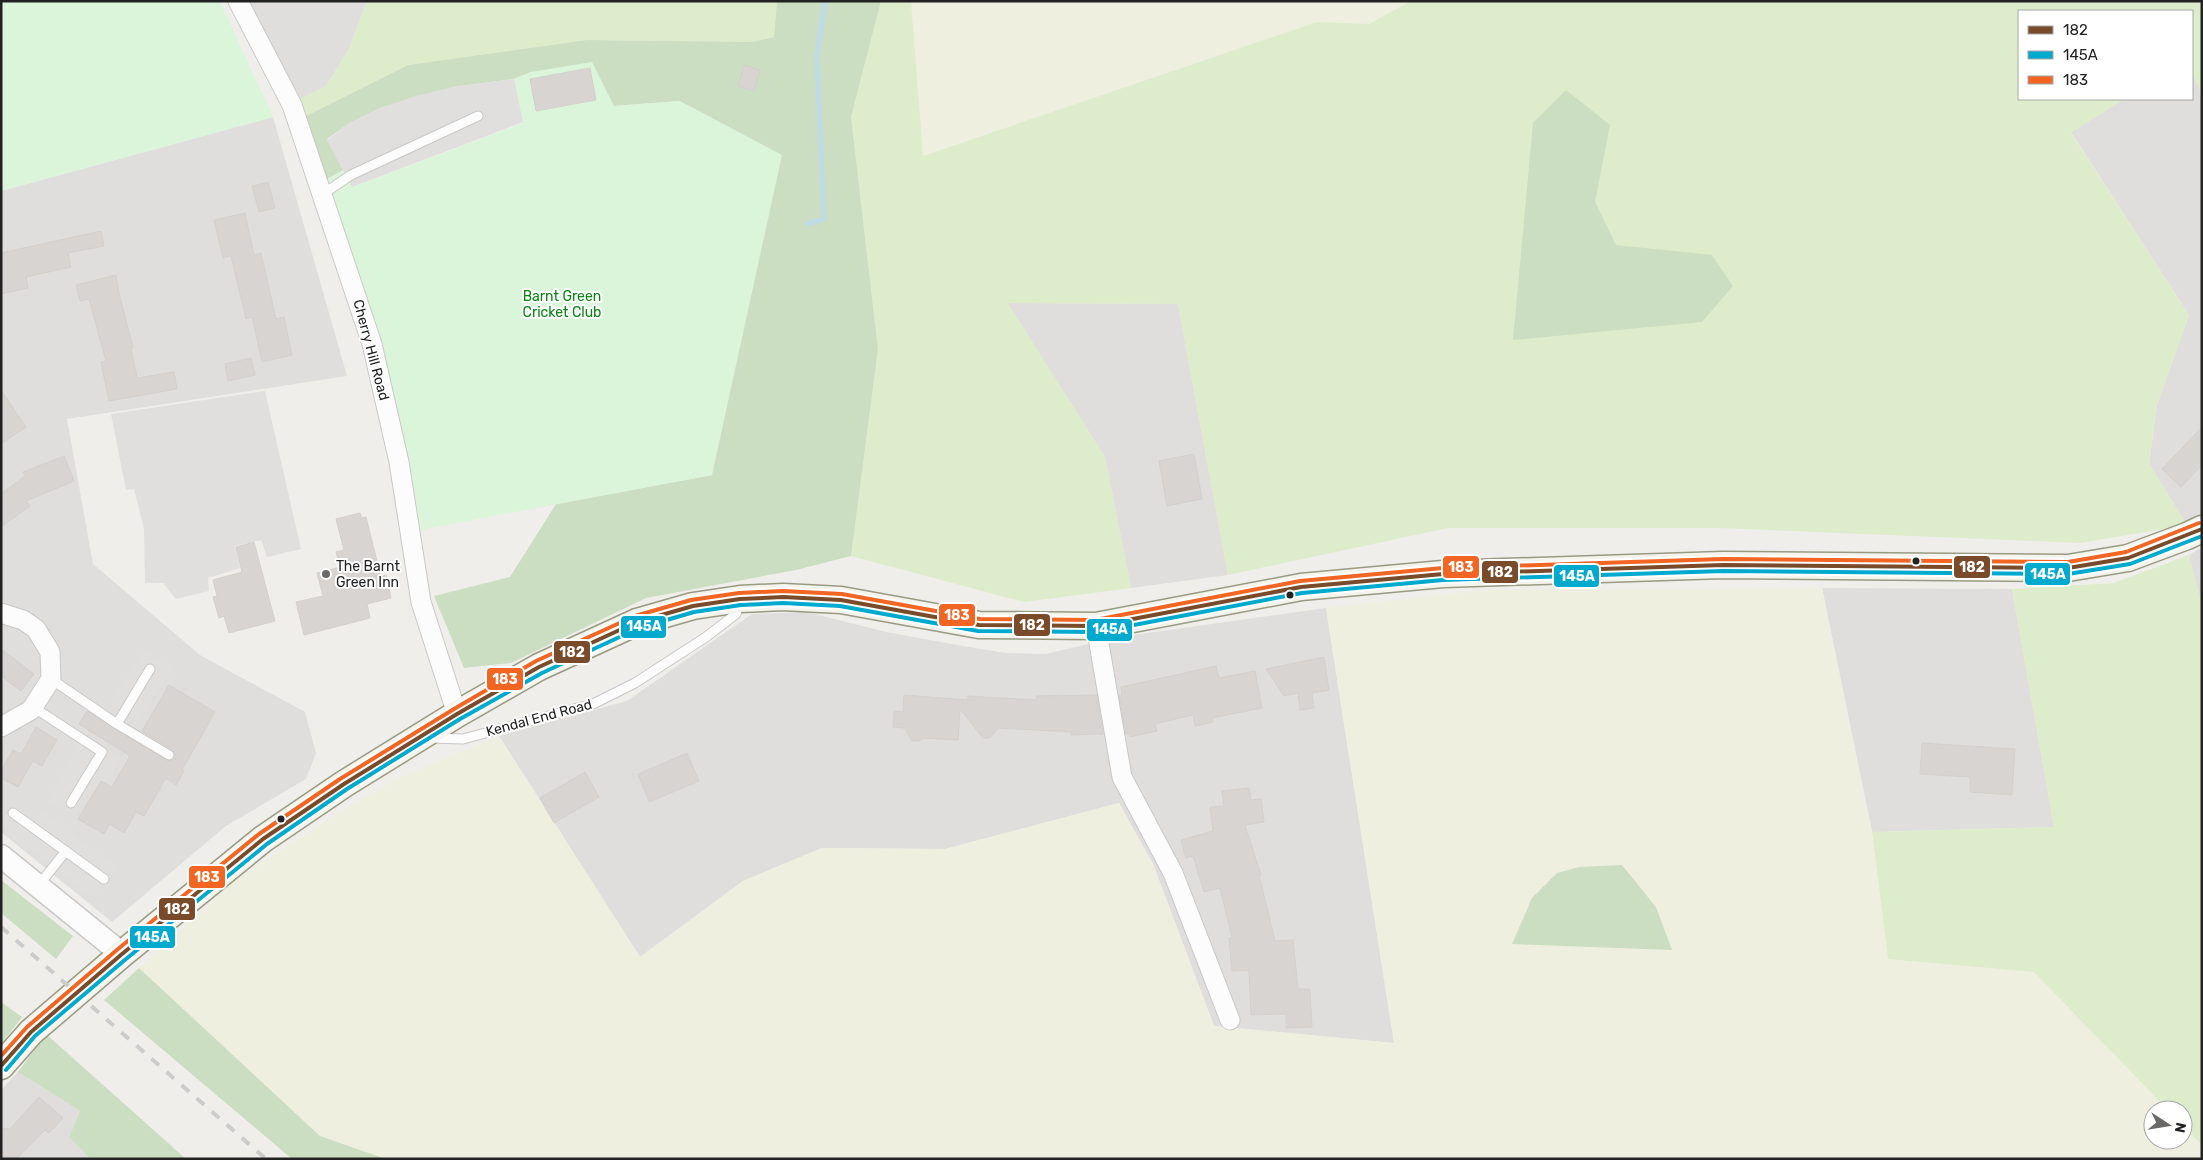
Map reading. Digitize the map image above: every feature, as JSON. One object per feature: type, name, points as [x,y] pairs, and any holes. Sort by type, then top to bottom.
[{"type":"main road","points":[[1,1066],[31,1032],[122,954],[262,839],[344,784],[457,714],[539,667],[637,622],[693,606],[740,599],[783,597],[841,600],[978,626],[1096,626],[1301,587],[1443,574],[1723,565],[2068,568],[2128,558],[2187,536],[2202,528]]},
{"type":"street","name":"Cherry Hill Road","points":[[238,1],[292,105],[372,344],[398,462],[422,602],[457,714]]},
{"type":"street","points":[[1,613],[23,620],[36,629],[50,652],[51,679],[31,710],[1,727]]},
{"type":"street","points":[[1096,626],[1122,777],[1173,873],[1230,1020]]},
{"type":"street","points":[[1,856],[122,954]]},
{"type":"lane","points":[[323,194],[351,175],[478,116]]},
{"type":"lane","name":"Kendal End Road","points":[[420,738],[462,739],[593,704],[635,683],[706,637],[736,614],[740,599]]},
{"type":"lane","points":[[116,724],[150,669]]},
{"type":"lane","points":[[51,679],[116,724],[169,755]]},
{"type":"lane","points":[[33,707],[102,752],[71,803]]},
{"type":"lane","points":[[13,813],[104,879]]},
{"type":"lane","points":[[38,886],[66,851]]},
{"type":"shaded area","points":[[248,1],[367,1],[349,49],[326,86],[298,100]]},
{"type":"shaded area","points":[[2193,75],[2202,94],[2202,516],[2187,525],[2149,464],[2157,405],[2189,315],[2071,132],[2122,100],[2193,100]]},
{"type":"shaded area","points":[[514,79],[523,122],[352,187],[327,140],[348,124],[380,108],[416,96],[453,87]]},
{"type":"shaded area","points":[[273,117],[347,376],[67,419],[93,564],[200,655],[305,712],[316,753],[306,779],[226,826],[112,922],[1,832],[1,191]]},
{"type":"shaded area","points":[[1007,303],[1178,304],[1228,575],[1131,588],[1105,457]]},
{"type":"shaded area","points":[[265,391],[301,549],[267,557],[261,540],[235,546],[240,568],[208,578],[209,591],[176,599],[163,583],[145,583],[144,529],[134,489],[126,490],[111,414]]},
{"type":"shaded area","points":[[2202,547],[2202,606],[2189,555]]},
{"type":"shaded area","points":[[1822,588],[2012,589],[2054,827],[1872,832]]},
{"type":"shaded area","points":[[1326,608],[1394,1043],[1214,1026],[1153,864],[1119,803],[945,849],[822,848],[743,881],[640,957],[499,736],[627,701],[752,614],[807,612],[886,632],[963,646],[1005,653],[1045,654],[1119,637]]},
{"type":"shaded area","points":[[145,650],[173,669],[138,721],[110,702]]},
{"type":"shaded area","points":[[83,737],[120,758],[99,794],[91,789],[75,816],[48,800]]},
{"type":"shaded area","points":[[13,804],[36,823],[45,812],[116,868],[93,898],[1,825],[1,818]]},
{"type":"shaded area","points":[[18,1072],[80,1111],[69,1137],[90,1159],[1,1159],[1,1090]]},
{"type":"green space","points":[[1,1],[220,1],[273,117],[1,191]]},
{"type":"green space","points":[[367,1],[777,1],[774,37],[752,42],[587,40],[408,65],[304,117],[298,100],[326,86],[349,49]]},
{"type":"green space","points":[[777,1],[881,1],[851,117],[878,349],[851,556],[796,570],[646,598],[511,663],[464,668],[434,596],[510,577],[556,504],[712,475],[680,101],[614,106],[531,72],[514,79],[453,87],[380,108],[348,124],[327,139],[343,170],[326,180],[304,117],[408,65],[587,40],[752,42],[774,37]]},
{"type":"green space","points":[[881,1],[911,1],[923,156],[1317,22],[1369,24],[1411,1],[2202,1],[2202,94],[2193,75],[2193,10],[2018,10],[2018,100],[2122,100],[2071,133],[2189,315],[2157,405],[2149,464],[2187,525],[2080,543],[1719,528],[1448,528],[1228,575],[1178,304],[1008,303],[1105,457],[1131,588],[1024,602],[851,556],[878,349],[851,117]]},
{"type":"green space","points":[[911,1],[1411,1],[1369,24],[1317,22],[922,156]]},
{"type":"green space","name":"Barnt Green Cricket Club","points":[[592,62],[614,106],[680,101],[782,155],[712,475],[420,530],[382,342],[326,180],[343,170],[353,187],[523,123],[514,79],[531,72]]},
{"type":"green space","points":[[1566,90],[1610,125],[1595,202],[1616,245],[1712,255],[1733,286],[1702,322],[1513,340],[1533,123]]},
{"type":"green space","points":[[2189,555],[2202,606],[2202,1145],[2193,1136],[2193,1100],[2158,1100],[2034,972],[1888,959],[1872,832],[2054,827],[2012,589],[2114,583]]},
{"type":"green space","points":[[1822,588],[1872,832],[1888,959],[2034,972],[2158,1100],[2143,1100],[2143,1150],[2193,1150],[2193,1136],[2202,1145],[2202,1159],[386,1159],[320,1136],[139,968],[237,879],[337,814],[398,778],[499,736],[640,957],[743,881],[822,848],[945,849],[1119,803],[1153,864],[1214,1026],[1394,1043],[1326,608],[1485,590]]},
{"type":"green space","points":[[1622,865],[1656,907],[1672,950],[1512,944],[1532,898],[1557,873],[1579,867]]},
{"type":"green space","points":[[1,880],[73,936],[56,959],[1,913]]},
{"type":"green space","points":[[139,968],[320,1136],[386,1159],[292,1159],[104,1000]]},
{"type":"green space","points":[[1,1002],[22,1017],[1,1044]]},
{"type":"green space","points":[[46,1034],[186,1159],[90,1159],[69,1137],[80,1111],[18,1072]]},
{"type":"building","points":[[744,65],[760,70],[754,91],[738,86]]},
{"type":"building","points":[[590,68],[596,100],[536,111],[530,79]]},
{"type":"building","points":[[268,182],[275,208],[259,212],[252,186]]},
{"type":"building","points":[[245,213],[254,255],[261,253],[276,319],[284,317],[292,355],[262,362],[252,317],[246,319],[231,256],[223,258],[214,220]]},
{"type":"building","points":[[101,231],[104,246],[68,253],[71,267],[26,277],[28,288],[1,294],[1,253]]},
{"type":"building","points":[[116,275],[133,348],[131,348],[137,378],[174,372],[177,389],[109,401],[101,362],[106,361],[89,299],[80,301],[76,285]]},
{"type":"building","points":[[251,358],[255,375],[228,381],[225,364]]},
{"type":"building","points":[[1,390],[26,427],[1,444]]},
{"type":"building","points":[[2202,427],[2202,465],[2181,487],[2162,469]]},
{"type":"building","points":[[1194,454],[1202,499],[1167,506],[1159,461]]},
{"type":"building","points":[[64,456],[74,481],[26,501],[30,506],[1,527],[1,494],[25,476],[23,472]]},
{"type":"building","name":"The Barnt Green Inn","points":[[360,513],[362,518],[366,517],[381,577],[386,575],[391,598],[367,604],[370,618],[304,635],[296,602],[323,596],[317,573],[340,567],[336,552],[344,550],[336,519]]},
{"type":"building","points":[[254,542],[275,621],[229,633],[224,616],[219,618],[213,597],[217,596],[213,580],[242,572],[236,547]]},
{"type":"building","points":[[1,649],[34,674],[21,691],[1,676]]},
{"type":"building","points":[[1324,657],[1329,690],[1312,693],[1314,708],[1300,710],[1298,693],[1284,696],[1266,669]]},
{"type":"building","points":[[1216,666],[1219,678],[1255,671],[1262,708],[1212,718],[1213,722],[1195,726],[1193,715],[1155,724],[1157,731],[1130,737],[1130,734],[1126,734],[1119,695],[1122,695],[1121,687]]},
{"type":"building","points":[[169,685],[215,712],[182,770],[184,771],[176,785],[166,778],[144,816],[136,812],[124,833],[110,824],[104,834],[78,819],[101,781],[112,787],[130,756],[79,724],[87,711],[166,760],[172,761],[175,756],[173,750],[142,731]]},
{"type":"building","points":[[904,695],[968,700],[968,696],[1036,700],[1037,696],[1097,695],[1103,734],[1071,735],[1071,732],[998,728],[990,738],[983,738],[960,709],[958,740],[923,738],[919,741],[912,741],[905,728],[893,727],[894,711],[903,712]]},
{"type":"building","points":[[36,727],[57,740],[42,766],[33,761],[18,787],[1,778],[1,771],[13,750],[21,754]]},
{"type":"building","points":[[1922,743],[2015,749],[2012,795],[1970,792],[1970,777],[1920,774]]},
{"type":"building","points":[[687,753],[699,781],[649,802],[638,774]]},
{"type":"building","points":[[585,772],[599,797],[554,823],[540,798]]},
{"type":"building","points":[[1249,788],[1251,800],[1261,799],[1264,822],[1245,825],[1261,875],[1259,875],[1275,941],[1293,940],[1298,989],[1310,989],[1312,1027],[1286,1028],[1286,1014],[1251,1015],[1249,970],[1232,971],[1229,938],[1232,937],[1220,888],[1204,892],[1193,856],[1186,858],[1181,840],[1213,831],[1210,807],[1224,806],[1222,791]]},
{"type":"building","points":[[39,1097],[63,1118],[49,1133],[45,1130],[16,1159],[1,1159],[1,1128],[10,1129]]},
{"type":"waterway","points":[[807,224],[824,219],[817,58],[825,1]]},
{"type":"railway","points":[[1,927],[266,1159]]},
{"type":"transit line","name":"183","points":[[1,1056],[27,1027],[118,949],[259,834],[340,779],[536,661],[635,616],[691,600],[739,593],[783,591],[842,594],[980,619],[1095,620],[1300,581],[1443,568],[1723,559],[2068,562],[2126,552],[2199,523]]},
{"type":"transit line","name":"182","points":[[1,1066],[31,1032],[122,954],[263,839],[344,784],[457,714],[539,667],[637,622],[693,606],[740,599],[783,597],[841,600],[979,625],[1096,626],[1301,587],[1443,574],[1723,565],[2068,568],[2128,558],[2202,529]]},
{"type":"transit line","name":"145A","points":[[6,1070],[35,1036],[126,959],[267,844],[347,789],[460,719],[542,673],[639,628],[694,612],[741,605],[783,603],[840,606],[978,631],[1097,632],[1302,593],[1443,580],[1723,571],[2068,574],[2130,564],[2202,536]]},
{"type":"place","name":"The Barnt Green Inn","points":[[326,574]]}]
